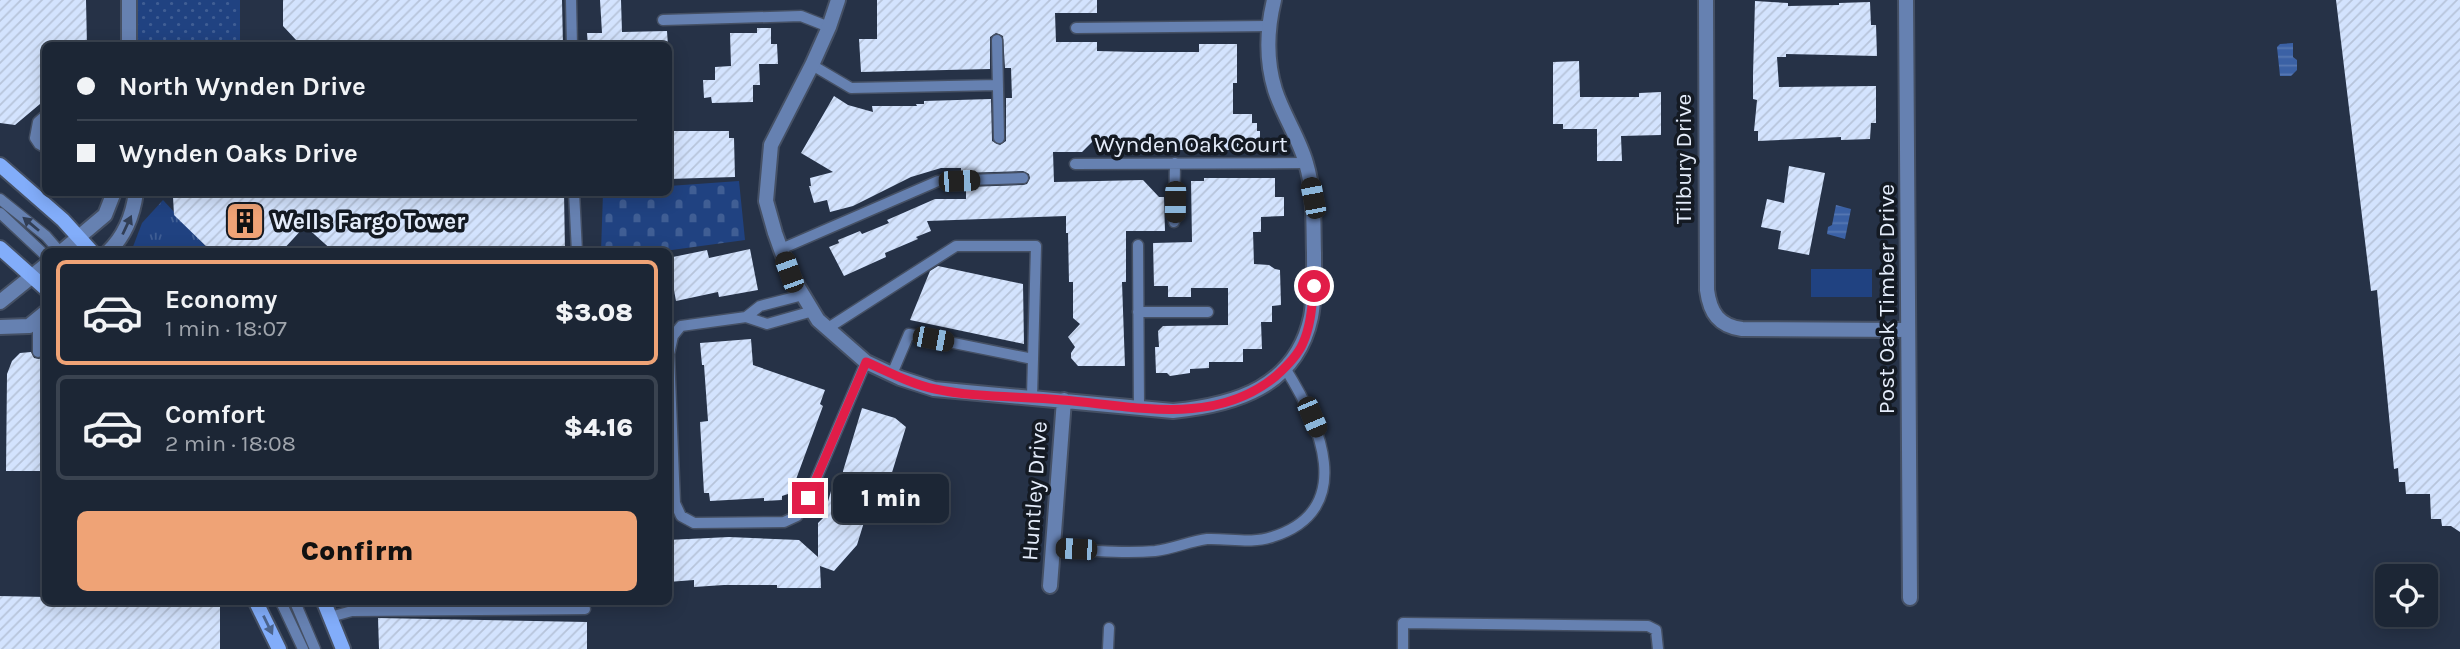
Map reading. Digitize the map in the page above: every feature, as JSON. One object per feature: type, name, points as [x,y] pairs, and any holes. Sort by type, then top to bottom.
[{"type":"main road","points":[[0,165],[63,220],[89,248]]},
{"type":"main road","points":[[0,248],[42,286]]},
{"type":"main road","points":[[257,605],[279,649]]},
{"type":"main road","points":[[325,605],[343,649]]},
{"type":"street","points":[[129,0],[129,42]]},
{"type":"street","points":[[838,0],[830,27],[771,145],[766,201],[789,272],[818,320],[866,362],[892,374],[946,391],[1173,411],[1209,408],[1250,395],[1285,368],[1302,345],[1311,317],[1314,286],[1313,198],[1306,163],[1275,88],[1268,26],[1274,0]]},
{"type":"street","name":"Tilbury Drive","points":[[1706,0],[1707,290],[1711,309],[1722,324],[1742,329],[1908,331]]},
{"type":"street","name":"Post Oak Timber Drive","points":[[1906,0],[1910,598]]},
{"type":"street","points":[[66,248],[105,215],[112,196]]},
{"type":"street","points":[[111,248],[123,233],[132,214],[135,196]]},
{"type":"street","points":[[0,302],[42,268]]},
{"type":"street","points":[[0,327],[29,326],[42,316]]},
{"type":"street","name":"Huntley Drive","points":[[1050,586],[1064,400]]},
{"type":"lane","points":[[571,0],[572,42]]},
{"type":"lane","points":[[663,20],[802,16],[830,27]]},
{"type":"lane","points":[[1076,28],[1268,26]]},
{"type":"lane","points":[[997,40],[999,138]]},
{"type":"lane","points":[[812,65],[851,88],[998,85]]},
{"type":"lane","points":[[42,118],[38,122],[35,138],[42,146]]},
{"type":"lane","points":[[1174,222],[1175,163]]},
{"type":"lane","name":"Wynden Oak Court","points":[[1075,164],[1306,163]]},
{"type":"lane","points":[[781,249],[938,181],[1023,178]]},
{"type":"lane","points":[[574,196],[577,248]]},
{"type":"lane","points":[[0,199],[57,248]]},
{"type":"lane","points":[[0,213],[42,252]]},
{"type":"lane","points":[[828,328],[956,246],[1036,246],[1032,397]]},
{"type":"lane","points":[[1138,246],[1139,408]]},
{"type":"lane","points":[[746,317],[760,306],[803,295]]},
{"type":"lane","points":[[776,302],[781,320]]},
{"type":"lane","points":[[672,340],[681,326],[746,317],[767,324],[813,311]]},
{"type":"lane","points":[[1138,312],[1208,312]]},
{"type":"lane","points":[[38,352],[42,316]]},
{"type":"lane","points":[[892,374],[909,334],[1033,359]]},
{"type":"lane","points":[[672,428],[675,503],[681,516],[694,523],[784,522],[797,516],[808,498],[866,362]]},
{"type":"lane","points":[[1053,548],[1156,551],[1206,540],[1269,539],[1308,518],[1320,501],[1324,482],[1320,436],[1304,398],[1285,368]]},
{"type":"lane","points":[[282,605],[303,649]]},
{"type":"lane","points":[[296,605],[316,649]]},
{"type":"lane","points":[[330,617],[352,611],[585,609]]},
{"type":"lane","points":[[1403,649],[1403,623],[1648,626],[1656,630],[1658,649]]},
{"type":"lane","points":[[1108,649],[1109,628]]},
{"type":"green space","points":[[135,0],[240,0],[240,42],[135,42]]},
{"type":"green space","points":[[739,181],[745,240],[672,250],[601,248],[603,196],[672,196],[672,186]]},
{"type":"green space","points":[[163,200],[207,248],[133,248],[142,223]]},
{"type":"green space","points":[[1811,269],[1872,269],[1872,297],[1811,297]]},
{"type":"shaded area","points":[[2293,43],[2297,70],[2291,76],[2280,76],[2277,47],[2280,44]]},
{"type":"shaded area","points":[[1836,205],[1851,209],[1845,239],[1827,234],[1828,227],[1832,225]]},
{"type":"building","points":[[0,0],[86,0],[87,42],[42,42],[42,102],[15,125],[0,123]]},
{"type":"building","points":[[283,0],[562,0],[563,42],[297,41],[283,26]]},
{"type":"building","points":[[600,0],[621,0],[622,32],[667,31],[668,42],[588,42],[587,33],[602,33]]},
{"type":"building","points":[[877,0],[1097,0],[1097,13],[1055,13],[1056,42],[1097,42],[1097,51],[1139,52],[1199,52],[1199,44],[1237,44],[1237,83],[1233,83],[1233,114],[1252,114],[1252,123],[1257,123],[1257,131],[1260,131],[1260,150],[1121,150],[1121,141],[1095,139],[1082,152],[1053,152],[1054,182],[1143,180],[1159,197],[1164,197],[1165,231],[1126,231],[1126,282],[1122,282],[1125,366],[1078,366],[1071,358],[1075,347],[1068,337],[1080,324],[1073,318],[1073,282],[1069,282],[1066,216],[927,221],[931,231],[885,253],[886,257],[844,276],[829,247],[839,243],[838,240],[889,223],[887,220],[935,199],[966,199],[966,187],[1023,185],[1027,184],[1030,178],[1029,174],[1023,171],[961,173],[961,168],[941,168],[911,177],[853,206],[830,212],[827,200],[814,203],[809,186],[810,178],[833,172],[801,153],[834,96],[848,105],[873,112],[872,106],[917,106],[916,104],[924,104],[924,101],[991,99],[992,141],[1000,145],[1006,141],[1006,98],[1012,98],[1011,68],[1005,68],[1003,36],[996,33],[990,37],[990,69],[861,72],[859,39],[877,39]]},
{"type":"building","points":[[2336,0],[2460,0],[2460,532],[2451,526],[2442,526],[2441,519],[2431,519],[2430,494],[2406,494],[2405,482],[2399,482],[2398,468],[2394,469],[2377,290],[2371,291]]},
{"type":"building","points":[[1755,1],[1788,3],[1788,6],[1870,2],[1871,25],[1876,25],[1877,56],[1786,54],[1786,57],[1777,57],[1779,87],[1876,86],[1876,123],[1871,123],[1870,139],[1841,140],[1841,137],[1758,141],[1758,131],[1754,131],[1757,100],[1753,99]]},
{"type":"building","points":[[757,28],[771,28],[771,44],[777,44],[778,64],[759,64],[760,85],[753,85],[753,102],[712,103],[711,97],[704,98],[703,80],[715,80],[715,67],[731,66],[730,33],[757,33]]},
{"type":"building","points":[[1579,61],[1580,97],[1639,97],[1639,93],[1661,92],[1661,135],[1621,136],[1622,161],[1597,161],[1597,129],[1563,129],[1563,124],[1553,124],[1553,62]]},
{"type":"building","points":[[672,131],[729,131],[729,138],[734,138],[735,177],[672,179]]},
{"type":"building","points":[[1789,166],[1825,173],[1809,255],[1778,249],[1781,231],[1761,227],[1767,199],[1784,203]]},
{"type":"building","points":[[1204,178],[1275,178],[1275,197],[1284,197],[1284,216],[1261,217],[1261,232],[1253,232],[1254,264],[1269,265],[1280,270],[1281,305],[1272,306],[1272,322],[1261,322],[1262,349],[1243,349],[1243,362],[1209,362],[1209,368],[1190,369],[1190,373],[1170,376],[1167,373],[1156,373],[1155,347],[1159,347],[1158,331],[1163,326],[1228,325],[1228,288],[1191,288],[1191,297],[1168,297],[1168,286],[1154,286],[1153,243],[1192,242],[1191,181],[1204,181]]},
{"type":"building","points":[[564,196],[565,248],[330,248],[305,226],[285,248],[208,248],[174,215],[173,197]]},
{"type":"building","points":[[750,249],[758,290],[719,297],[718,292],[676,301],[672,257],[707,250],[709,258]]},
{"type":"building","points":[[938,266],[1023,284],[1024,344],[910,320],[930,271]]},
{"type":"building","points":[[751,339],[753,365],[825,390],[820,404],[823,406],[791,493],[782,496],[782,500],[764,501],[764,498],[710,501],[709,493],[704,493],[700,422],[708,421],[700,343]]},
{"type":"building","points":[[31,352],[34,358],[42,357],[42,471],[6,471],[7,374],[12,361],[20,353]]},
{"type":"building","points":[[862,408],[895,418],[906,427],[886,492],[873,493],[857,545],[834,571],[820,566],[821,588],[777,588],[777,585],[694,587],[694,580],[672,582],[672,540],[729,537],[799,540],[818,557],[818,523],[827,514],[833,484],[843,484],[843,471]]},
{"type":"building","points":[[0,596],[42,597],[42,605],[220,605],[220,649],[0,649]]},
{"type":"building","points":[[378,618],[587,622],[587,649],[379,649]]},
{"type":"place","name":"Wells Fargo Tower","points":[[245,221]]},
{"type":"route","points":[[808,498],[866,362],[901,378],[958,393],[1032,397],[1173,411],[1209,408],[1250,395],[1285,368],[1302,345],[1311,317],[1314,286]]}]
